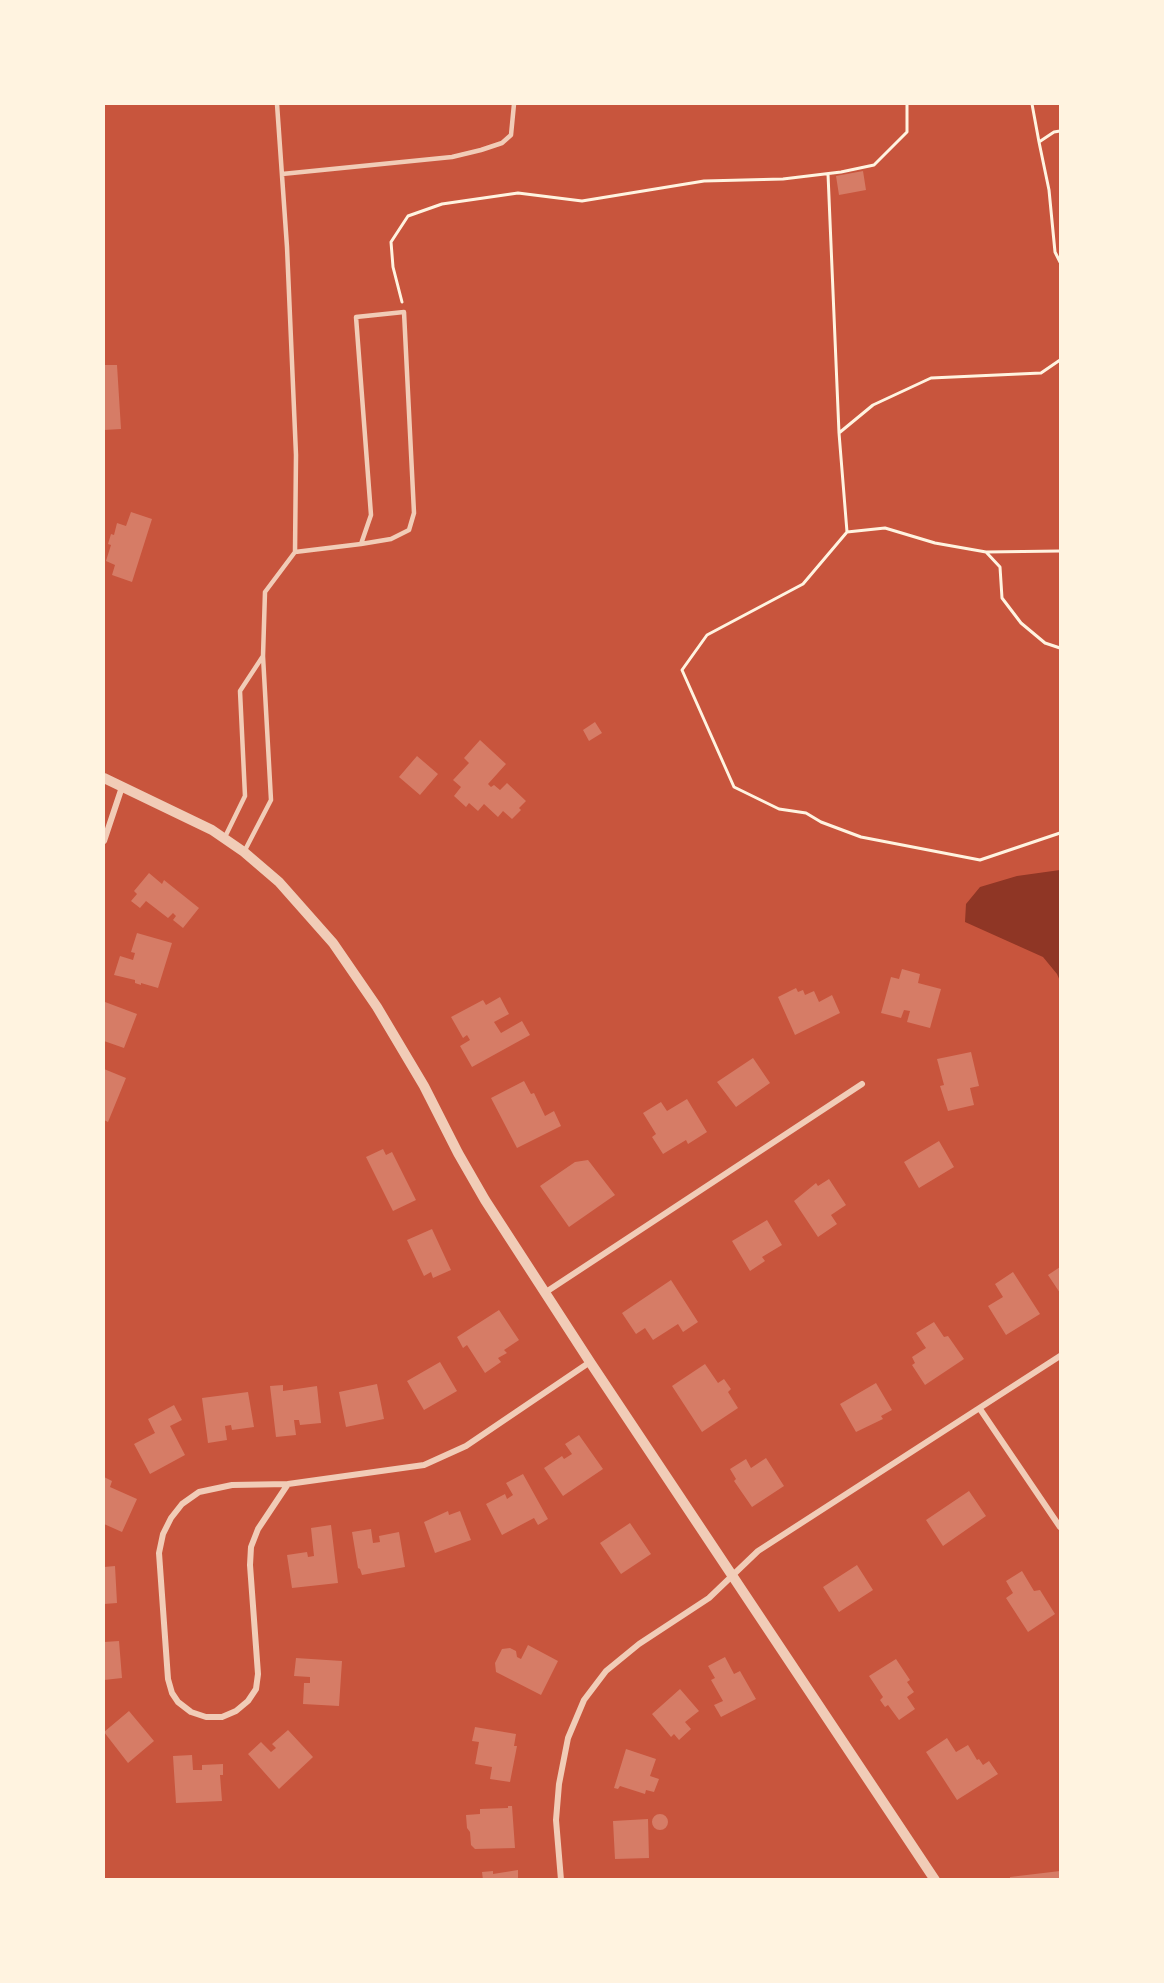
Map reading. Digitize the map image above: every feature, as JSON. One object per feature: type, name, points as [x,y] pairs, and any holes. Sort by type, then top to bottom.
[{"type":"street","points":[[104,778],[212,830],[244,852],[279,882],[333,943],[377,1007],[424,1086],[485,1200],[590,1362],[935,1880]]},
{"type":"street","points":[[104,841],[122,787]]},
{"type":"street","points":[[546,1292],[862,1084]]},
{"type":"street","points":[[561,1880],[556,1820],[559,1784],[568,1738],[584,1700],[606,1671],[639,1644],[709,1598],[758,1551],[1060,1356]]},
{"type":"street","points":[[288,1484],[258,1529],[251,1547],[250,1565],[258,1674],[256,1689],[248,1701],[236,1711],[222,1717],[206,1717],[191,1712],[178,1702],[172,1693],[168,1679],[159,1553],[163,1534],[171,1518],[182,1504],[199,1492],[232,1485],[288,1484],[424,1465],[466,1446],[590,1362]]},
{"type":"street","points":[[980,1409],[1060,1527]]},
{"type":"lane","points":[[244,852],[271,800],[263,656],[265,591],[295,552],[297,455],[277,104]]},
{"type":"lane","points":[[282,174],[453,157],[481,150],[502,143],[511,135],[514,104]]},
{"type":"lane","points":[[295,552],[361,544],[391,540],[409,530],[414,513],[404,312],[356,317],[371,515],[361,544]]},
{"type":"lane","points":[[224,839],[245,796],[240,691],[263,656]]},
{"type":"path","points":[[404,312],[393,267],[391,242],[408,216],[442,204],[518,193],[582,201],[704,181],[783,179],[828,174],[874,165],[907,132],[908,104]]},
{"type":"path","points":[[1032,104],[1049,190],[1055,252],[1060,262]]},
{"type":"path","points":[[1039,142],[1054,132],[1060,132]]},
{"type":"path","points":[[828,174],[839,433],[847,532]]},
{"type":"path","points":[[839,433],[873,405],[931,378],[1041,373],[1060,360]]},
{"type":"path","points":[[1060,551],[986,552],[935,543],[885,528],[847,532],[803,584],[707,635],[682,670],[734,788],[779,809],[806,813],[821,822],[861,837],[980,860],[1060,833]]},
{"type":"path","points":[[986,552],[1000,567],[1002,598],[1021,623],[1046,643],[1060,648]]},
{"type":"shaded area","points":[[1060,870],[1060,981],[1043,957],[965,922],[966,904],[980,887],[1017,876]]},
{"type":"building","points":[[863,171],[866,190],[839,195],[836,176]]},
{"type":"building","points":[[104,365],[117,365],[121,429],[104,430]]},
{"type":"building","points":[[131,512],[152,519],[132,582],[112,575],[115,565],[106,561],[111,545],[108,544],[111,534],[114,535],[117,523],[126,526]]},
{"type":"building","points":[[595,722],[602,733],[589,741],[583,730]]},
{"type":"building","points":[[480,740],[506,764],[488,784],[500,790],[507,783],[526,801],[512,819],[503,811],[498,817],[484,804],[478,811],[469,803],[466,807],[454,796],[461,787],[453,780],[469,763],[464,758]]},
{"type":"building","points":[[417,756],[438,774],[420,795],[399,777]]},
{"type":"building","points":[[149,873],[162,884],[164,880],[199,908],[183,928],[173,920],[176,916],[173,913],[168,918],[146,901],[140,908],[131,901],[137,894],[134,891]]},
{"type":"building","points":[[137,933],[172,943],[158,988],[141,983],[141,985],[135,983],[135,980],[114,975],[120,956],[133,960],[135,953],[131,952]]},
{"type":"building","points":[[902,969],[920,974],[918,983],[941,989],[930,1028],[907,1022],[910,1011],[904,1010],[901,1018],[881,1013],[891,977],[899,979]]},
{"type":"building","points":[[796,988],[798,992],[803,990],[805,995],[814,991],[819,1002],[832,995],[840,1013],[795,1035],[778,997]]},
{"type":"building","points":[[500,997],[509,1014],[494,1022],[501,1033],[522,1021],[530,1035],[472,1067],[460,1046],[470,1040],[467,1035],[463,1038],[451,1017],[483,1000],[486,1005]]},
{"type":"building","points":[[105,1002],[137,1014],[124,1048],[104,1041]]},
{"type":"building","points":[[971,1052],[979,1086],[970,1088],[974,1105],[948,1111],[940,1086],[944,1085],[937,1059]]},
{"type":"building","points":[[753,1058],[770,1083],[736,1107],[717,1082]]},
{"type":"building","points":[[104,1069],[126,1078],[108,1122],[104,1120]]},
{"type":"building","points":[[524,1081],[531,1094],[534,1093],[545,1116],[554,1111],[561,1126],[517,1148],[491,1098]]},
{"type":"building","points":[[687,1099],[707,1132],[688,1144],[686,1140],[663,1154],[652,1137],[656,1134],[643,1113],[661,1102],[667,1111]]},
{"type":"building","points":[[939,1141],[954,1167],[919,1188],[904,1162]]},
{"type":"building","points":[[383,1149],[386,1155],[392,1152],[416,1200],[393,1211],[366,1157]]},
{"type":"building","points":[[588,1160],[615,1195],[569,1227],[540,1186],[575,1162]]},
{"type":"building","points":[[829,1179],[846,1205],[831,1215],[837,1224],[818,1237],[794,1201],[816,1183],[818,1186]]},
{"type":"building","points":[[767,1220],[782,1245],[762,1257],[765,1261],[750,1271],[732,1241]]},
{"type":"building","points":[[432,1229],[451,1270],[433,1278],[431,1272],[424,1276],[407,1240]]},
{"type":"building","points":[[1060,1267],[1060,1293],[1048,1275]]},
{"type":"building","points":[[1013,1272],[1040,1314],[1006,1335],[988,1306],[1003,1297],[995,1284]]},
{"type":"building","points":[[671,1280],[698,1322],[683,1332],[678,1324],[653,1340],[645,1328],[636,1334],[622,1313]]},
{"type":"building","points":[[499,1310],[519,1340],[504,1350],[507,1353],[498,1358],[501,1362],[485,1373],[467,1345],[463,1348],[457,1337]]},
{"type":"building","points":[[934,1322],[944,1337],[948,1336],[964,1359],[925,1385],[912,1365],[915,1363],[912,1357],[926,1348],[916,1333]]},
{"type":"building","points":[[440,1362],[457,1391],[424,1410],[407,1381]]},
{"type":"building","points":[[705,1364],[718,1383],[724,1379],[731,1389],[728,1392],[738,1408],[702,1432],[672,1386]]},
{"type":"building","points":[[876,1383],[892,1410],[881,1416],[883,1419],[856,1432],[840,1404]]},
{"type":"building","points":[[377,1384],[384,1419],[346,1427],[339,1392]]},
{"type":"building","points":[[283,1385],[283,1391],[317,1386],[321,1423],[300,1425],[299,1420],[294,1420],[296,1435],[276,1437],[270,1386]]},
{"type":"building","points":[[248,1392],[254,1427],[232,1430],[231,1425],[225,1426],[227,1440],[208,1443],[202,1398]]},
{"type":"building","points":[[174,1405],[182,1420],[170,1426],[185,1455],[150,1474],[134,1444],[155,1433],[148,1419]]},
{"type":"building","points":[[579,1435],[603,1469],[563,1496],[544,1468],[562,1456],[564,1459],[572,1454],[565,1444]]},
{"type":"building","points":[[766,1458],[784,1486],[752,1507],[734,1481],[736,1479],[730,1469],[746,1459],[751,1468]]},
{"type":"building","points":[[523,1474],[548,1519],[538,1525],[534,1518],[502,1535],[486,1504],[505,1494],[507,1499],[513,1495],[506,1483]]},
{"type":"building","points":[[104,1477],[112,1481],[110,1487],[137,1499],[122,1532],[104,1524]]},
{"type":"building","points":[[969,1491],[986,1516],[943,1546],[926,1520]]},
{"type":"building","points":[[448,1511],[449,1515],[460,1511],[471,1540],[435,1553],[424,1522]]},
{"type":"building","points":[[630,1523],[651,1554],[621,1574],[600,1543]]},
{"type":"building","points":[[331,1525],[338,1583],[292,1588],[287,1555],[307,1552],[308,1557],[314,1556],[311,1528]]},
{"type":"building","points":[[371,1529],[373,1543],[380,1542],[379,1536],[399,1532],[405,1567],[362,1575],[358,1568],[352,1532]]},
{"type":"building","points":[[857,1565],[873,1590],[839,1612],[823,1587]]},
{"type":"building","points":[[115,1566],[117,1603],[104,1604],[104,1567]]},
{"type":"building","points":[[1022,1571],[1034,1591],[1040,1590],[1055,1614],[1028,1632],[1006,1598],[1013,1593],[1006,1581]]},
{"type":"building","points":[[119,1641],[122,1678],[104,1680],[104,1642]]},
{"type":"building","points":[[528,1645],[558,1661],[541,1695],[496,1672],[495,1663],[502,1649],[510,1648],[516,1651],[517,1657],[521,1659]]},
{"type":"building","points":[[725,1657],[734,1674],[740,1671],[756,1699],[721,1717],[714,1705],[723,1701],[711,1680],[715,1678],[708,1666]]},
{"type":"building","points":[[296,1658],[342,1661],[339,1706],[303,1704],[304,1683],[310,1683],[310,1677],[294,1676]]},
{"type":"building","points":[[896,1659],[910,1680],[907,1682],[914,1692],[907,1697],[915,1709],[899,1720],[888,1705],[885,1707],[880,1700],[883,1697],[869,1676]]},
{"type":"building","points":[[680,1689],[699,1711],[685,1722],[691,1729],[679,1740],[674,1734],[671,1737],[652,1714]]},
{"type":"building","points":[[129,1711],[154,1741],[128,1763],[104,1732]]},
{"type":"building","points":[[475,1727],[516,1734],[514,1746],[517,1746],[510,1782],[490,1779],[492,1767],[475,1764],[479,1742],[472,1741]]},
{"type":"building","points":[[288,1730],[313,1757],[279,1789],[248,1754],[261,1742],[271,1752],[276,1748],[272,1744]]},
{"type":"building","points":[[947,1738],[956,1752],[968,1745],[977,1760],[979,1759],[983,1765],[989,1761],[998,1774],[957,1800],[926,1752]]},
{"type":"building","points":[[626,1749],[656,1759],[650,1776],[659,1779],[654,1792],[646,1790],[645,1794],[620,1786],[618,1789],[614,1788]]},
{"type":"building","points":[[192,1755],[193,1770],[202,1770],[202,1765],[223,1764],[223,1775],[220,1775],[222,1801],[176,1803],[173,1756]]},
{"type":"building","points":[[512,1806],[515,1848],[475,1849],[471,1845],[466,1815],[480,1814],[480,1809],[508,1808]]},
{"type":"building","points":[[657,1814],[663,1814],[668,1822],[666,1828],[657,1830],[652,1825],[652,1819]]},
{"type":"building","points":[[648,1819],[649,1858],[615,1859],[613,1821]]},
{"type":"building","points":[[518,1870],[518,1880],[483,1880],[482,1872],[493,1871],[493,1874]]},
{"type":"building","points":[[1060,1871],[1060,1880],[1010,1880],[1010,1877]]}]
